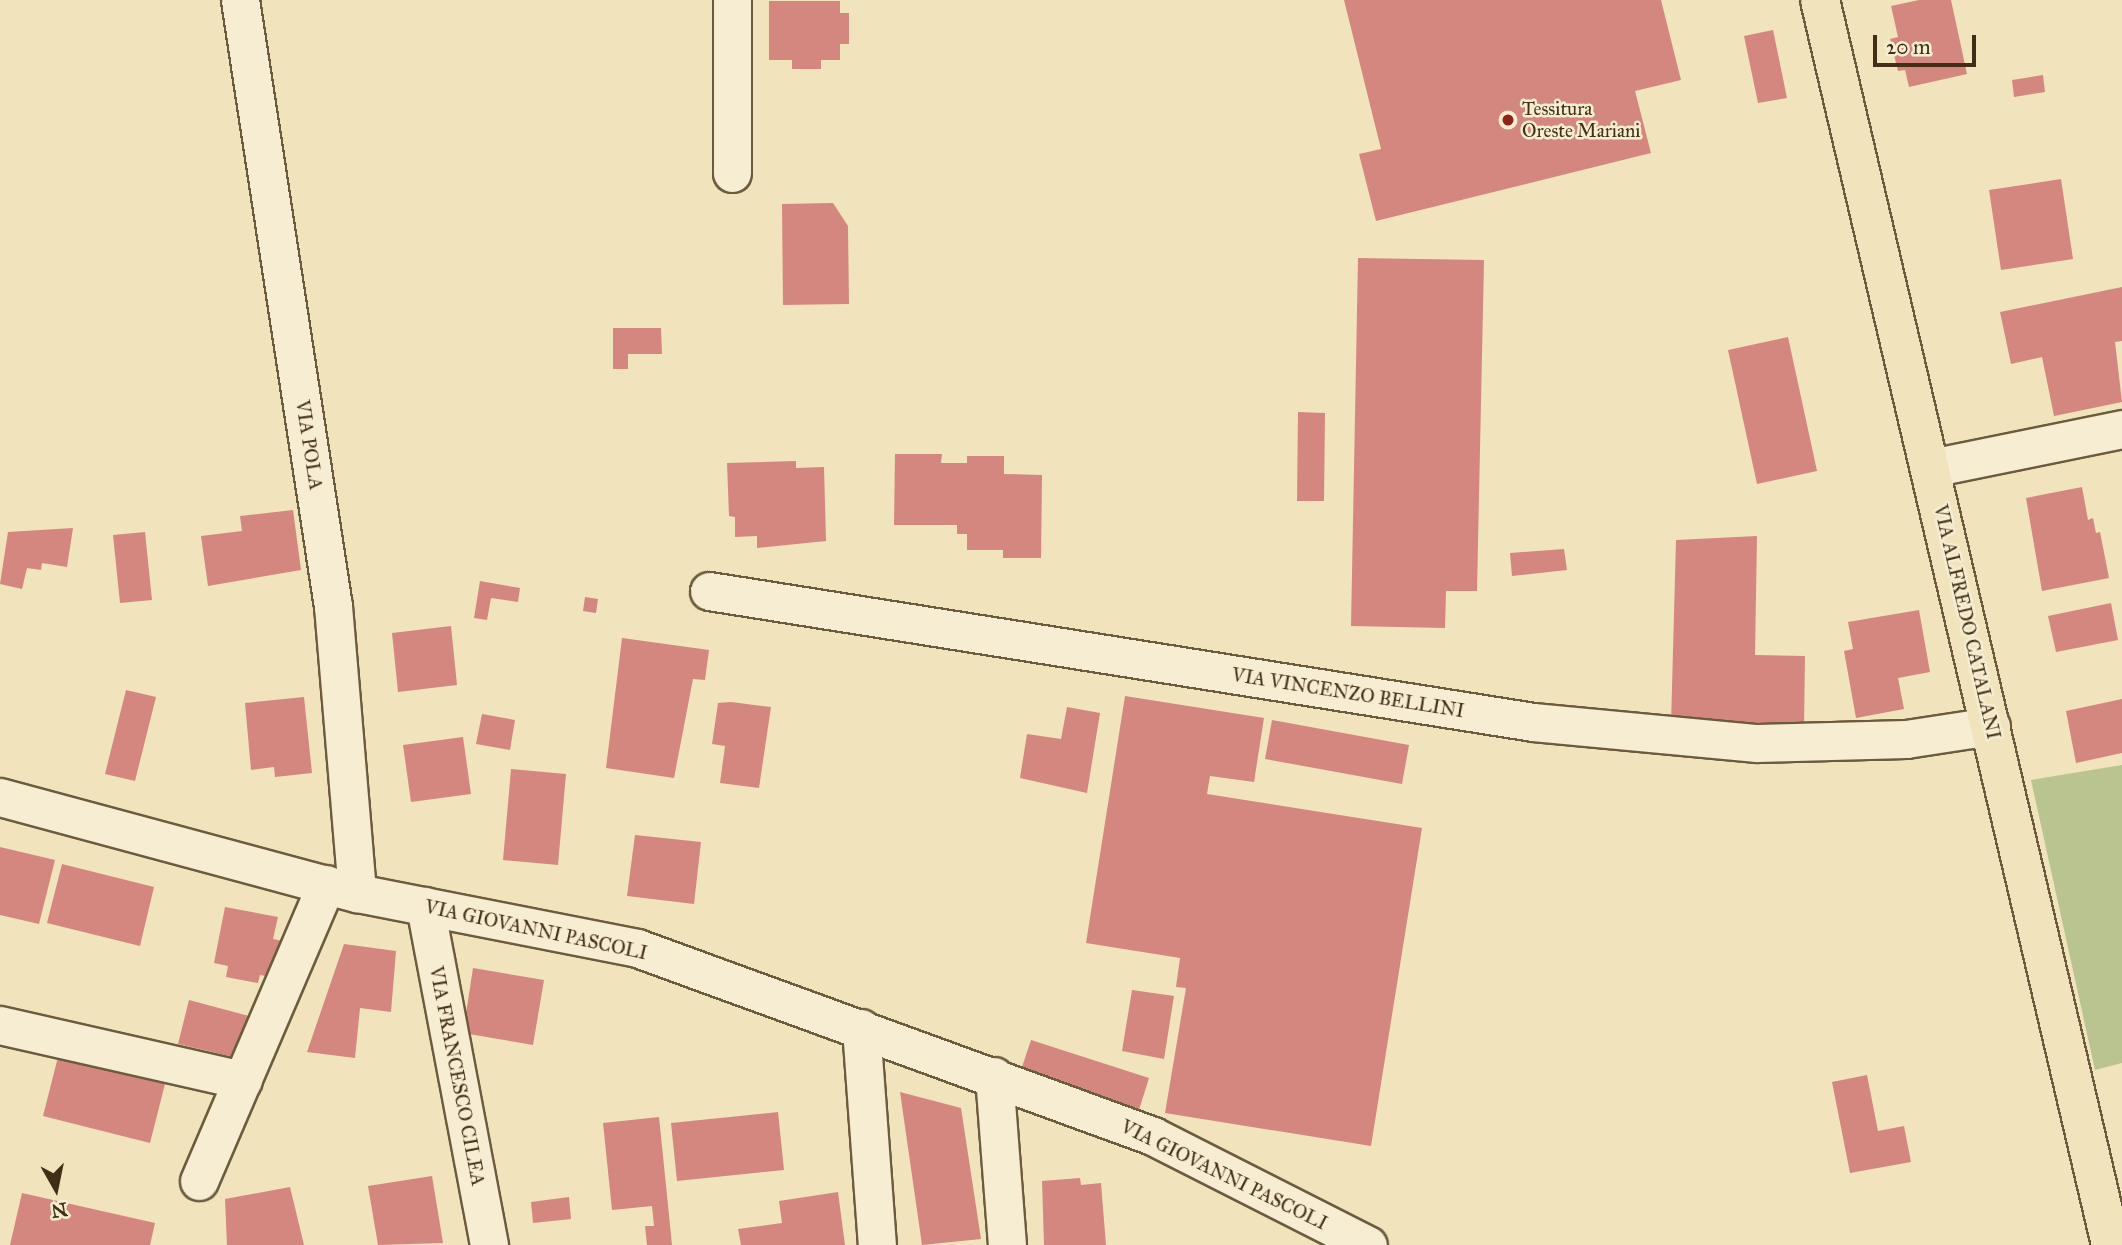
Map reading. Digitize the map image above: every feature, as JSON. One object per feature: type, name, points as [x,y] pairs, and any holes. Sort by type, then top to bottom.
[{"type":"main road","name":"VIA ALFREDO CATALANI","points":[[1821,0],[2111,1245]]},
{"type":"street","name":"VIA POLA","points":[[240,0],[333,606],[342,888]]},
{"type":"street","points":[[732,0],[732,173]]},
{"type":"street","points":[[1931,468],[2122,429]]},
{"type":"street","name":"VIA VINCENZO BELLINI","points":[[709,591],[1533,722],[1757,743],[1906,739],[1991,726]]},
{"type":"street","name":"VIA GIOVANNI PASCOLI","points":[[0,797],[342,888],[637,948],[1153,1136],[1336,1237],[1368,1245]]},
{"type":"street","points":[[200,1181],[243,1080],[342,888]]},
{"type":"street","name":"VIA FRANCESCO CILEA","points":[[425,906],[489,1245]]},
{"type":"street","points":[[0,1025],[243,1080]]},
{"type":"street","points":[[861,1028],[877,1245]]},
{"type":"street","points":[[994,1076],[1007,1245]]},
{"type":"green space","points":[[2122,765],[2122,1063],[2095,1070],[2031,780]]},
{"type":"building","name":"Tessitura Oreste Mariani","points":[[1344,0],[1661,0],[1681,80],[1635,91],[1651,153],[1376,221],[1359,154],[1381,149]]},
{"type":"building","points":[[1919,0],[1951,0],[1967,74],[1909,87],[1905,70],[1898,71],[1890,39],[1898,37],[1891,6]]},
{"type":"building","points":[[769,1],[840,1],[840,13],[849,13],[849,44],[840,44],[840,60],[821,60],[821,69],[792,69],[792,60],[769,60]]},
{"type":"building","points":[[1773,30],[1787,98],[1758,103],[1744,36]]},
{"type":"building","points":[[2043,75],[2045,92],[2014,97],[2012,80]]},
{"type":"building","points":[[2061,179],[2073,259],[2001,270],[1989,190]]},
{"type":"building","points":[[833,203],[848,226],[849,304],[783,305],[782,204]]},
{"type":"building","points":[[1358,258],[1484,260],[1477,591],[1446,591],[1445,628],[1351,626]]},
{"type":"building","points":[[2122,287],[2122,341],[2115,342],[2122,402],[2054,416],[2042,357],[2011,364],[2000,312]]},
{"type":"building","points":[[613,328],[661,328],[662,354],[628,354],[628,369],[613,369]]},
{"type":"building","points":[[1788,337],[1817,471],[1757,484],[1728,350]]},
{"type":"building","points":[[1298,412],[1325,413],[1324,501],[1297,501]]},
{"type":"building","points":[[895,454],[942,454],[941,463],[967,463],[967,456],[1004,456],[1004,474],[1042,475],[1041,558],[1003,558],[1003,550],[967,550],[967,534],[957,534],[957,525],[894,525]]},
{"type":"building","points":[[796,461],[796,468],[824,467],[826,541],[757,548],[757,536],[735,537],[735,517],[729,516],[727,463]]},
{"type":"building","points":[[2082,487],[2088,520],[2093,518],[2096,533],[2100,532],[2109,578],[2042,591],[2026,498]]},
{"type":"building","points":[[293,510],[301,570],[208,586],[201,536],[242,531],[240,516]]},
{"type":"building","points":[[73,528],[67,567],[42,563],[41,570],[27,568],[22,589],[0,584],[8,532]]},
{"type":"building","points":[[145,532],[152,600],[120,603],[113,535]]},
{"type":"building","points":[[1757,536],[1755,655],[1805,656],[1804,728],[1671,724],[1676,540]]},
{"type":"building","points":[[1564,549],[1567,570],[1512,576],[1510,553]]},
{"type":"building","points":[[480,581],[520,588],[518,602],[491,598],[487,620],[474,618]]},
{"type":"building","points":[[585,597],[598,599],[596,613],[583,611]]},
{"type":"building","points":[[2111,603],[2118,640],[2056,652],[2048,616]]},
{"type":"building","points":[[1919,610],[1930,672],[1898,678],[1904,709],[1856,718],[1844,651],[1853,649],[1848,622]]},
{"type":"building","points":[[451,626],[457,685],[398,692],[392,633]]},
{"type":"building","points":[[622,638],[709,650],[705,680],[693,679],[674,778],[606,768]]},
{"type":"building","points":[[126,690],[156,697],[135,781],[105,774]]},
{"type":"building","points":[[1125,696],[1264,718],[1254,782],[1210,776],[1207,794],[1422,828],[1371,1146],[1165,1113],[1186,988],[1176,987],[1180,958],[1086,943]]},
{"type":"building","points":[[304,697],[312,773],[275,777],[274,767],[251,770],[245,703]]},
{"type":"building","points":[[2122,699],[2122,753],[2076,763],[2066,711]]},
{"type":"building","points":[[718,703],[771,707],[759,788],[720,783],[725,746],[712,744]]},
{"type":"building","points":[[1067,707],[1100,713],[1087,793],[1020,778],[1027,734],[1061,739]]},
{"type":"building","points":[[482,714],[515,720],[510,750],[476,744]]},
{"type":"building","points":[[1272,720],[1409,745],[1402,784],[1265,759]]},
{"type":"building","points":[[463,737],[471,794],[411,802],[403,745]]},
{"type":"building","points":[[511,769],[566,774],[558,865],[503,860]]},
{"type":"building","points":[[635,835],[701,842],[694,904],[627,896]]},
{"type":"building","points":[[0,847],[55,860],[39,924],[0,915]]},
{"type":"building","points":[[62,864],[154,887],[140,946],[47,923]]},
{"type":"building","points":[[225,907],[278,917],[273,939],[288,942],[281,979],[260,975],[258,983],[226,977],[228,966],[214,963]]},
{"type":"building","points":[[344,944],[396,951],[391,1012],[360,1008],[355,1058],[307,1052]]},
{"type":"building","points":[[473,968],[544,980],[533,1045],[463,1033]]},
{"type":"building","points":[[1132,990],[1174,996],[1164,1059],[1122,1051]]},
{"type":"building","points":[[189,1000],[249,1016],[238,1058],[178,1044]]},
{"type":"building","points":[[1031,1040],[1149,1078],[1138,1113],[1019,1076]]},
{"type":"building","points":[[59,1053],[166,1080],[150,1143],[43,1116]]},
{"type":"building","points":[[1867,1075],[1878,1131],[1904,1126],[1911,1162],[1850,1173],[1832,1082]]},
{"type":"building","points":[[900,1092],[961,1108],[981,1239],[922,1245]]},
{"type":"building","points":[[778,1112],[784,1170],[677,1181],[671,1123]]},
{"type":"building","points":[[659,1117],[672,1245],[647,1245],[645,1226],[654,1226],[652,1206],[612,1210],[603,1123]]},
{"type":"building","points":[[432,1176],[443,1243],[378,1245],[368,1186]]},
{"type":"building","points":[[1080,1178],[1081,1185],[1101,1183],[1106,1245],[1044,1245],[1042,1181]]},
{"type":"building","points":[[290,1187],[304,1245],[227,1245],[225,1199]]},
{"type":"building","points":[[838,1192],[845,1245],[741,1245],[738,1229],[782,1223],[779,1201]]},
{"type":"building","points":[[22,1193],[155,1223],[150,1245],[10,1245]]},
{"type":"building","points":[[569,1197],[571,1219],[533,1223],[531,1202]]},
{"type":"place","name":"Tessitura Oreste Mariani","points":[[1508,120]]}]
